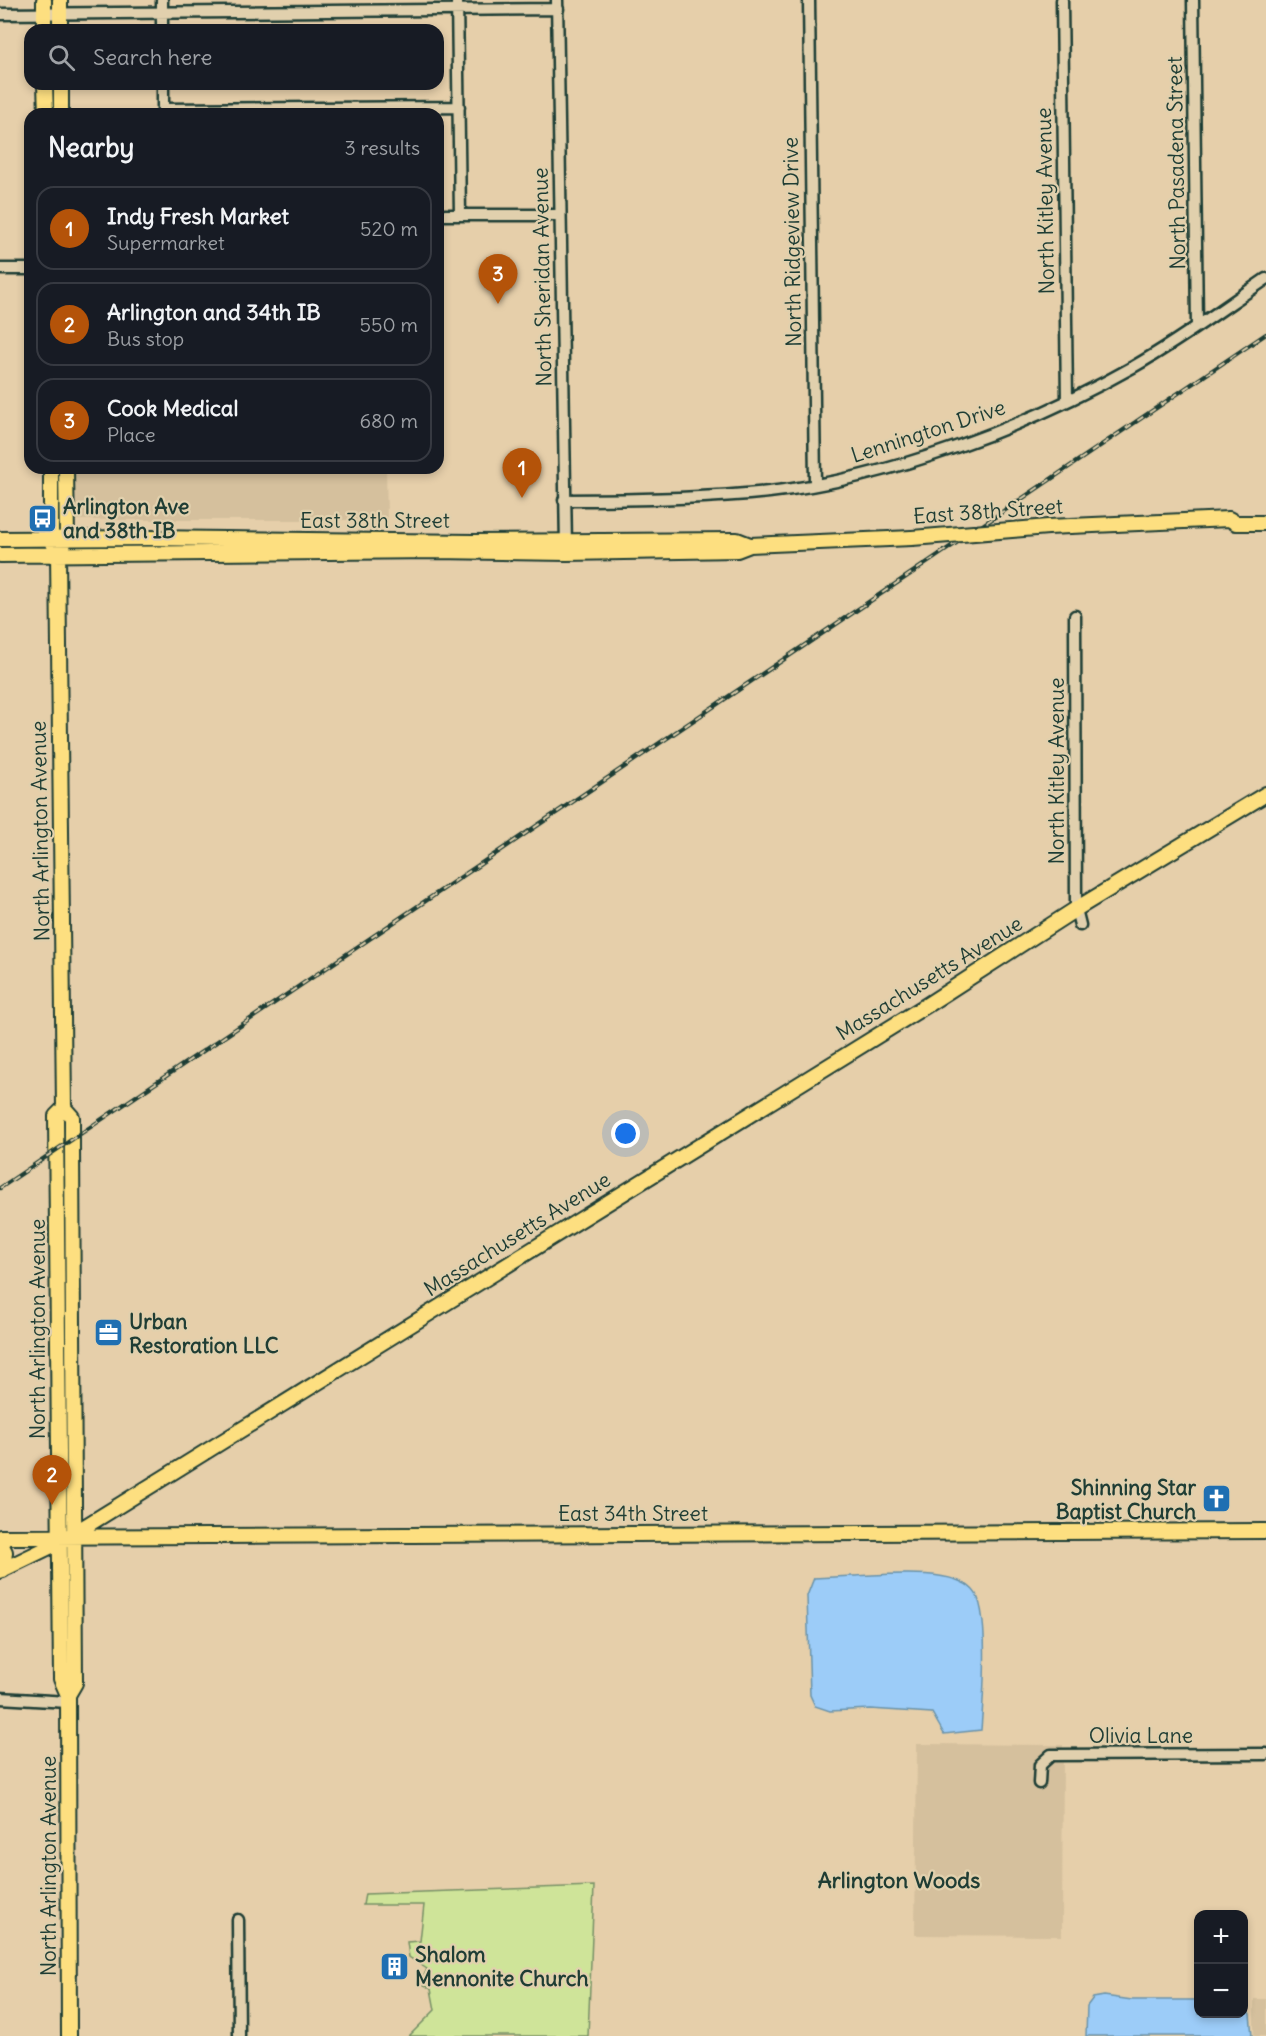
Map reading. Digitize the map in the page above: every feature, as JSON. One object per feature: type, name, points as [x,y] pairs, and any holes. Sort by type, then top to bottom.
[{"type":"main road","points":[[60,6],[60,24]]},
{"type":"main road","points":[[44,7],[44,24]]},
{"type":"main road","points":[[45,90],[46,108]]},
{"type":"main road","points":[[61,90],[61,108]]},
{"type":"main road","name":"North Arlington Avenue","points":[[51,474],[51,539],[58,554],[64,1108],[56,1116],[67,1537],[75,1683],[68,1699],[69,2036]]},
{"type":"main road","points":[[58,554],[67,539],[66,474]]},
{"type":"main road","name":"East 38th Street","points":[[1229,519],[1236,514],[1266,514]]},
{"type":"main road","name":"East 38th Street","points":[[0,539],[737,550],[750,545],[912,538],[1048,527],[1229,519],[1236,523],[1266,523]]},
{"type":"main road","name":"East 38th Street","points":[[0,555],[415,551],[566,547]]},
{"type":"main road","name":"Massachusetts Avenue","points":[[2,1571],[67,1537],[918,1010],[1076,909],[1266,794]]},
{"type":"main road","name":"East 34th Street","points":[[0,1537],[1266,1531]]},
{"type":"main road","points":[[0,1542],[5,1552],[2,1571]]},
{"type":"street","points":[[162,0],[162,24]]},
{"type":"street","name":"North Ridgeview Drive","points":[[808,0],[815,484]]},
{"type":"street","name":"North Kitley Avenue","points":[[1062,0],[1067,401]]},
{"type":"street","name":"North Pasadena Street","points":[[1193,0],[1197,326]]},
{"type":"street","points":[[0,14],[60,6],[162,12],[259,6],[557,4]]},
{"type":"street","name":"North Sheridan Avenue","points":[[557,4],[566,547]]},
{"type":"street","points":[[457,5],[460,215]]},
{"type":"street","points":[[163,90],[163,108]]},
{"type":"street","points":[[400,108],[459,107]]},
{"type":"street","points":[[444,215],[560,215]]},
{"type":"street","points":[[0,269],[24,269]]},
{"type":"street","name":"Lennington Drive","points":[[564,500],[712,497],[769,492],[815,484],[943,450],[1067,401],[1135,365],[1266,279]]},
{"type":"street","name":"North Kitley Avenue","points":[[1075,616],[1076,909],[1080,926]]},
{"type":"street","points":[[0,1698],[68,1699]]},
{"type":"street","name":"Olivia Lane","points":[[1039,1783],[1040,1766],[1051,1755],[1266,1754]]},
{"type":"street","points":[[238,1920],[239,2036]]},
{"type":"shaded area","points":[[73,474],[386,474],[387,520],[74,520]]},
{"type":"shaded area","points":[[917,1744],[1063,1745],[1062,1936],[915,1935]]},
{"type":"shaded area","points":[[1254,1999],[1266,1999],[1266,2036],[1254,2036]]},
{"type":"green space","points":[[594,1886],[588,2036],[409,2036],[435,2010],[431,1989],[421,1983],[427,1969],[409,1957],[407,1942],[420,1941],[424,1905],[363,1905],[365,1894]]},
{"type":"water","points":[[898,1574],[949,1578],[973,1590],[979,1600],[984,1635],[981,1730],[944,1734],[932,1713],[870,1709],[830,1711],[815,1706],[810,1695],[807,1596],[814,1578]]},
{"type":"water","points":[[1104,1996],[1132,2000],[1194,2000],[1194,2018],[1248,2018],[1248,2011],[1252,2036],[1086,2036],[1087,2006],[1093,1998]]},
{"type":"railway","points":[[0,1188],[1266,334]]},
{"type":"place","name":"Cook Medical","points":[[498,304]]},
{"type":"place","name":"Indy Fresh Market","points":[[522,498]]},
{"type":"place","name":"Arlington Ave and 38th IB","points":[[42,518]]},
{"type":"place","name":"Urban Restoration LLC","points":[[108,1333]]},
{"type":"place","name":"Shinning Star Baptist Church","points":[[1217,1499]]},
{"type":"place","name":"Arlington and 34th IB","points":[[52,1505]]},
{"type":"place","name":"Shalom Mennonite Church","points":[[394,1966]]},
{"type":"district","name":"Arlington Woods","points":[[899,1880]]}]
